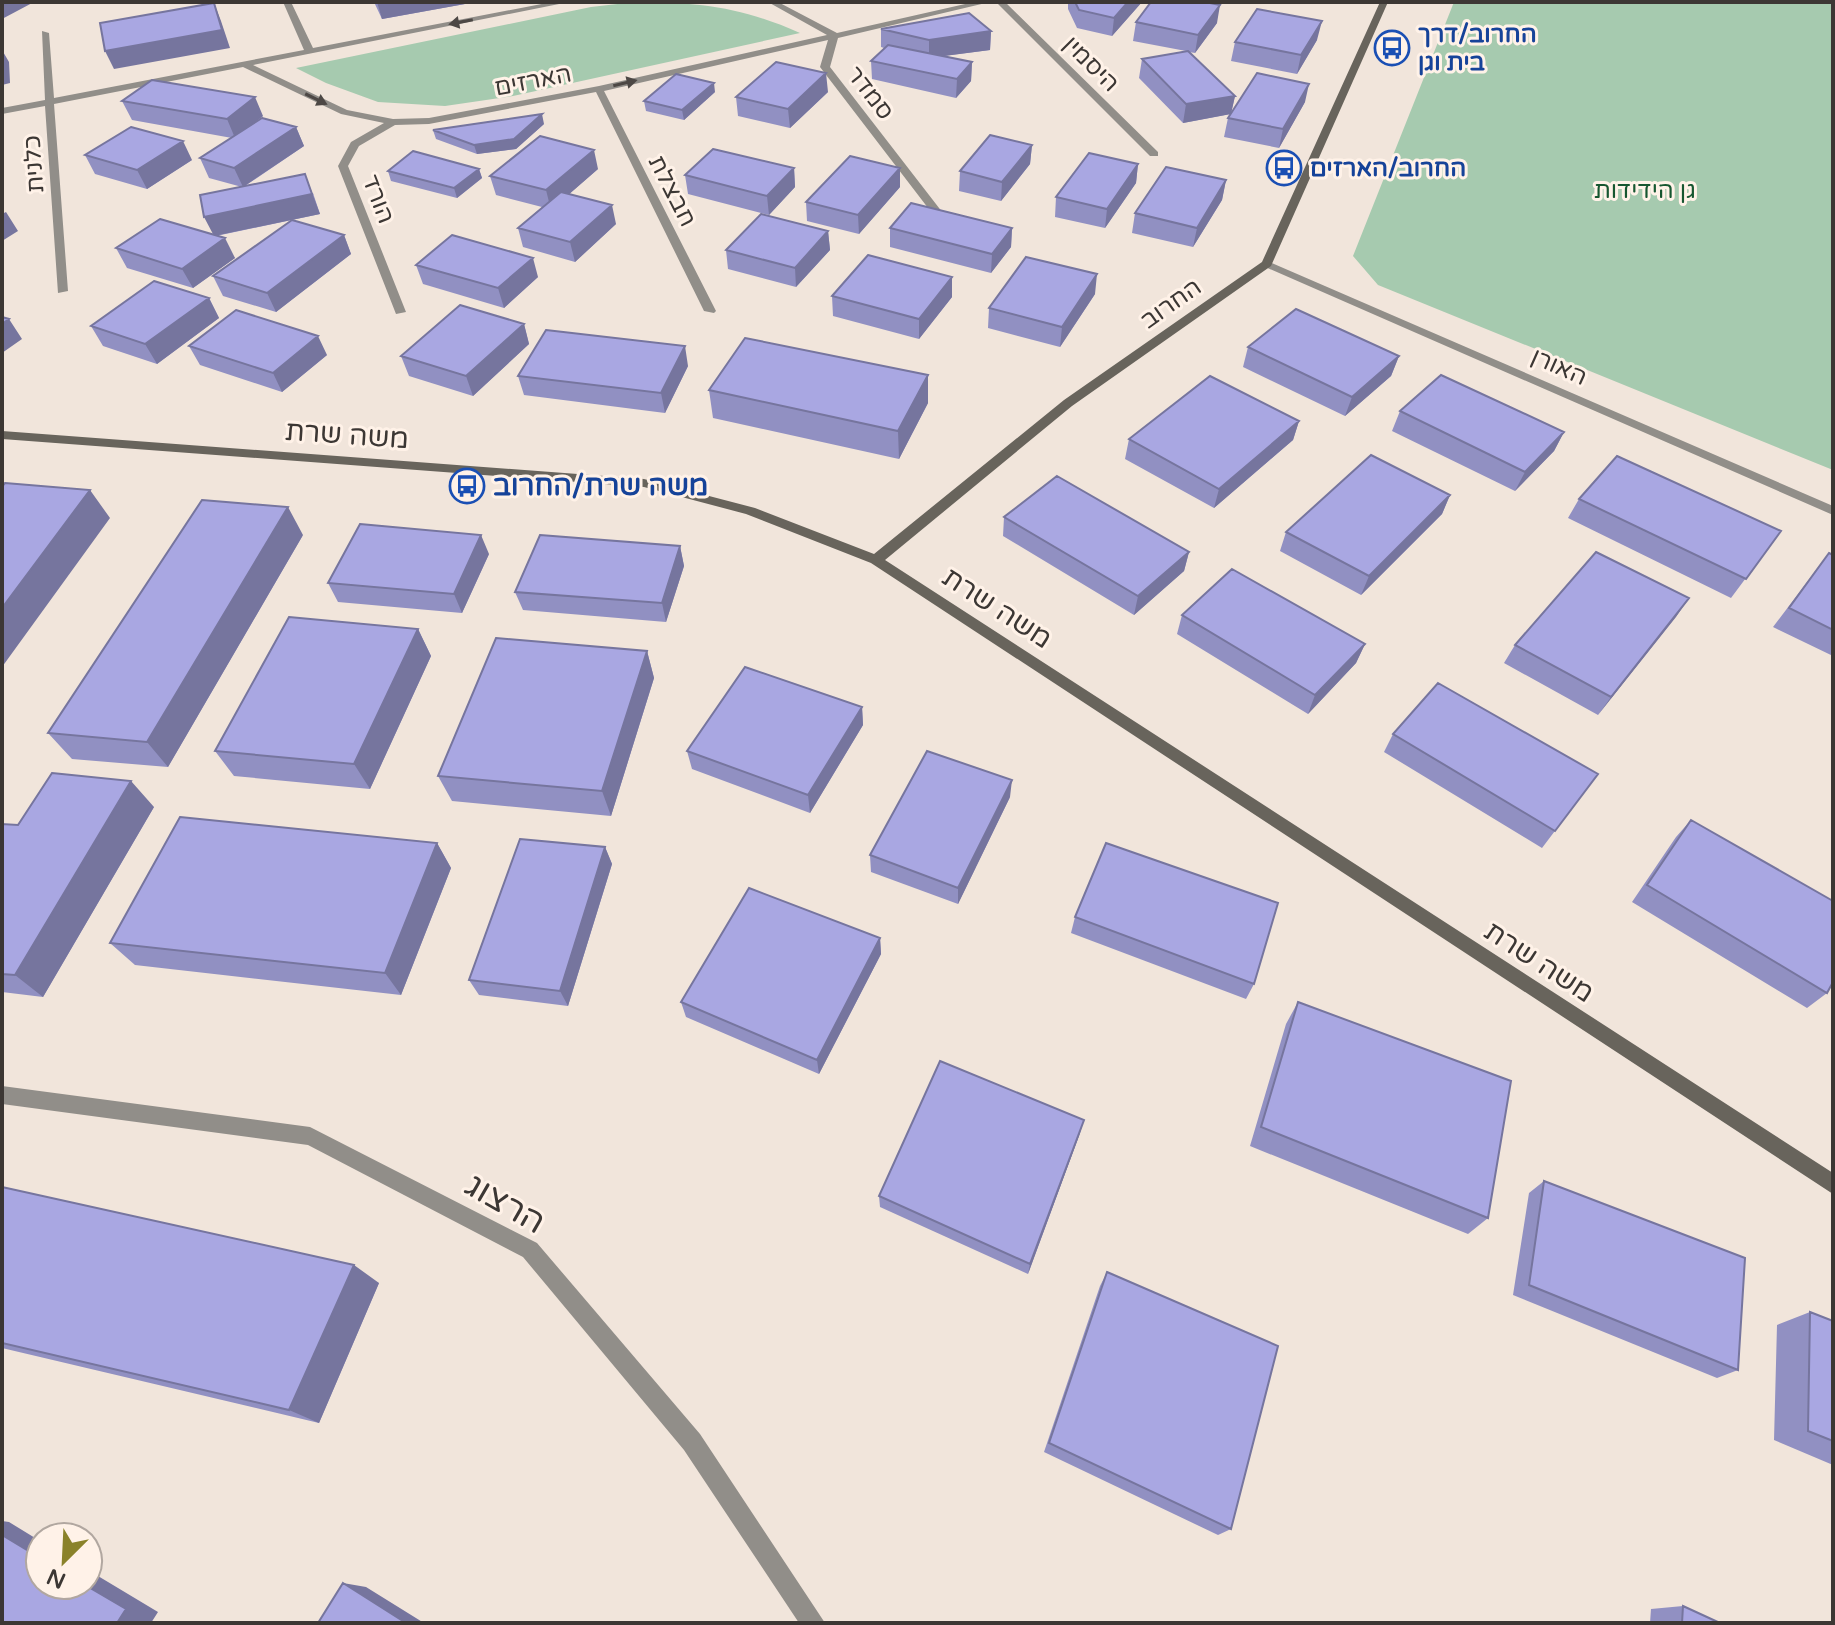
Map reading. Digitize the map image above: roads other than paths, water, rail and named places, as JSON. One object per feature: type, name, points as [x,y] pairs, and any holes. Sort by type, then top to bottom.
[{"type":"street","points":[[287,2],[310,52]]},
{"type":"street","points":[[2,111],[565,2]]},
{"type":"street","points":[[772,2],[834,35]]},
{"type":"street","name":"סמדר","points":[[781,2],[834,35],[825,67],[942,219]]},
{"type":"street","name":"הארזים","points":[[246,65],[344,112],[393,122],[429,121],[599,89],[986,2]]},
{"type":"street","name":"היסמין","points":[[1000,2],[1154,154]]},
{"type":"street","points":[[1267,264],[1384,2]]},
{"type":"street","name":"כלנית","points":[[45,33],[62,291]]},
{"type":"street","name":"חבצלת","points":[[599,89],[710,311]]},
{"type":"street","name":"הורד","points":[[393,122],[355,144],[343,166],[400,312]]},
{"type":"street","name":"האורן","points":[[1267,264],[1833,511]]},
{"type":"street","name":"החרוב","points":[[876,560],[1068,403],[1267,264]]},
{"type":"street","name":"משה שרת","points":[[2,435],[644,483],[750,511],[876,560],[1833,1184]]},
{"type":"street","name":"הרצוג","points":[[2,1095],[310,1136],[530,1250],[692,1442],[813,1623]]},
{"type":"place","name":"החרוב/דרך בית וגן","points":[[1392,48]]},
{"type":"place","name":"החרוב/הארזים","points":[[1284,168]]},
{"type":"place","name":"משה שרת/החרוב","points":[[467,486]]},
{"type":"park label","name":"גן הידידות","points":[[1645,190]]}]
